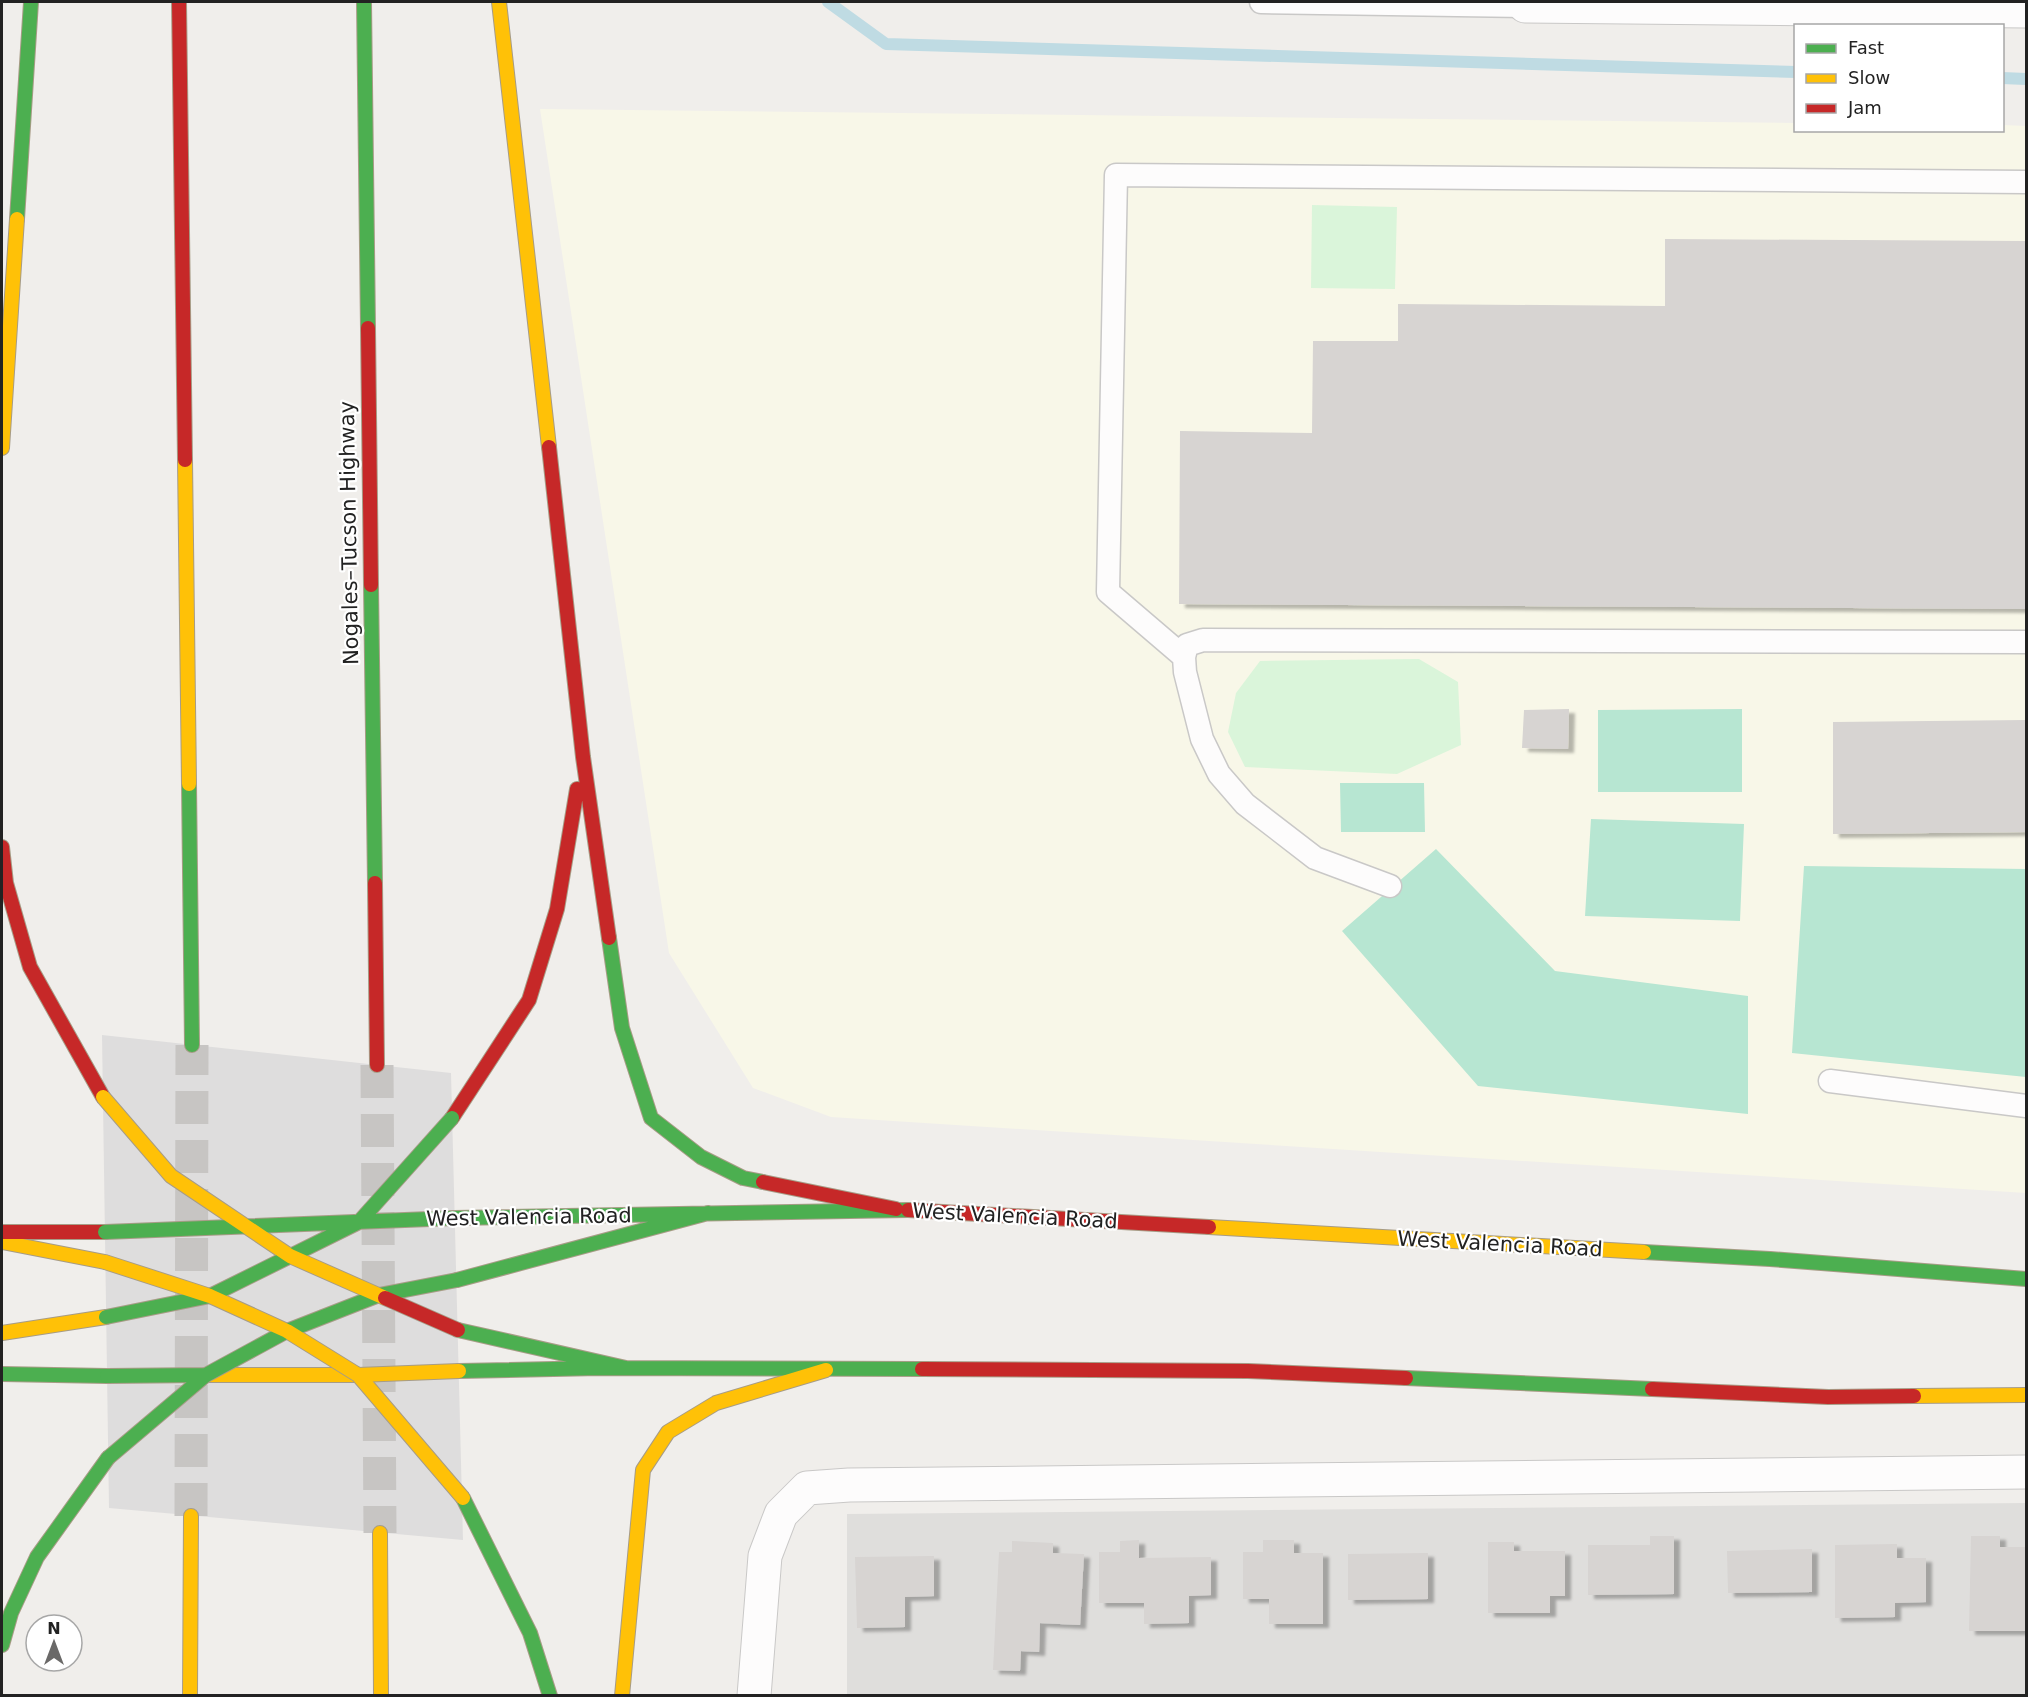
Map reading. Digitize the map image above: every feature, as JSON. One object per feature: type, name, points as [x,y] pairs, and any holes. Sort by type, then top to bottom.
[{"type":"main road","points":[[2,448],[31,2]]},
{"type":"main road","points":[[179,2],[192,1045]]},
{"type":"main road","name":"Nogales–Tucson Highway","points":[[364,2],[377,1065]]},
{"type":"main road","points":[[499,2],[583,757],[622,1028],[651,1118],[701,1157],[743,1178],[896,1209]]},
{"type":"main road","points":[[2,1333],[106,1317],[210,1296],[359,1222],[452,1118],[529,1000],[557,909],[583,757]]},
{"type":"main road","points":[[2,847],[6,883],[30,968],[103,1097],[171,1176],[290,1256],[458,1329],[626,1368]]},
{"type":"main road","name":"West Valencia Road","points":[[2,1232],[105,1232],[455,1218],[896,1209],[1770,1259],[2026,1279]]},
{"type":"main road","points":[[2,1645],[11,1613],[37,1557],[108,1458],[206,1375],[287,1331],[379,1295],[457,1280],[708,1213]]},
{"type":"main road","points":[[2,1242],[105,1262],[210,1296],[287,1331],[358,1375],[463,1498],[530,1633],[550,1695]]},
{"type":"main road","points":[[2,1374],[358,1375],[626,1368],[1248,1371],[1828,1398],[2026,1395]]},
{"type":"main road","points":[[622,1695],[643,1470],[668,1432],[716,1403],[826,1370]]},
{"type":"main road","points":[[190,1695],[191,1516]]},
{"type":"main road","points":[[380,1533],[381,1695]]},
{"type":"street","points":[[1525,6],[2026,10]]},
{"type":"street","points":[[754,1695],[765,1556],[782,1514],[807,1488],[849,1485],[2026,1472]]},
{"type":"lane","points":[[1261,2],[1453,3],[1525,6]]},
{"type":"lane","points":[[1184,657],[1108,592],[1116,175],[2026,182]]},
{"type":"lane","points":[[1390,886],[1316,858],[1245,804],[1219,774],[1202,739],[1185,672],[1184,657],[1187,645],[1203,640],[2026,642]]},
{"type":"lane","points":[[1830,1080],[2026,1106]]},
{"type":"shaded area","points":[[540,109],[1794,123],[1794,132],[2004,132],[2004,125],[2026,126],[2026,1193],[831,1117],[753,1088],[669,953]]},
{"type":"shaded area","points":[[2026,1503],[2026,1695],[847,1696],[847,1514]]},
{"type":"green space","points":[[1312,205],[1397,207],[1395,289],[1311,288]]},
{"type":"green space","points":[[1419,659],[1458,682],[1461,745],[1397,774],[1245,767],[1228,732],[1236,693],[1260,661]]},
{"type":"green space","points":[[1742,709],[1742,792],[1598,792],[1598,710]]},
{"type":"green space","points":[[1340,783],[1424,783],[1425,832],[1341,832]]},
{"type":"green space","points":[[1591,819],[1744,824],[1740,921],[1585,916]]},
{"type":"green space","points":[[1436,849],[1555,971],[1748,996],[1748,1114],[1478,1086],[1342,931]]},
{"type":"green space","points":[[1804,866],[2026,869],[2026,1077],[1792,1053]]},
{"type":"pier","points":[[102,1035],[451,1073],[463,1540],[109,1508]]},
{"type":"building","points":[[1665,239],[2026,241],[2026,609],[1179,604],[1180,431],[1312,433],[1313,341],[1398,341],[1398,304],[1665,306]]},
{"type":"building","points":[[1569,709],[1568,749],[1522,748],[1524,710]]},
{"type":"building","points":[[2026,720],[2026,832],[1833,834],[1833,722]]},
{"type":"building","points":[[1650,1536],[1674,1536],[1674,1594],[1588,1595],[1588,1545],[1650,1545]]},
{"type":"building","points":[[1971,1536],[2000,1536],[2000,1547],[2026,1547],[2026,1631],[1969,1631]]},
{"type":"building","points":[[1139,1540],[1139,1558],[1211,1557],[1211,1595],[1189,1596],[1189,1623],[1144,1624],[1144,1603],[1099,1603],[1099,1552],[1120,1552],[1120,1541]]},
{"type":"building","points":[[1263,1540],[1294,1540],[1294,1553],[1323,1553],[1323,1624],[1269,1624],[1269,1599],[1243,1599],[1243,1552],[1263,1552]]},
{"type":"building","points":[[1012,1541],[1053,1543],[1053,1553],[1084,1554],[1080,1625],[1040,1623],[1039,1652],[1021,1651],[1020,1671],[993,1670],[999,1552],[1012,1552]]},
{"type":"building","points":[[1488,1542],[1514,1542],[1514,1551],[1565,1551],[1565,1596],[1550,1596],[1550,1613],[1488,1613]]},
{"type":"building","points":[[1897,1544],[1897,1558],[1926,1558],[1926,1602],[1895,1603],[1895,1617],[1835,1618],[1835,1545]]},
{"type":"building","points":[[1812,1549],[1812,1592],[1728,1593],[1727,1551]]},
{"type":"building","points":[[1428,1553],[1428,1599],[1348,1600],[1348,1554]]},
{"type":"building","points":[[934,1556],[934,1596],[905,1597],[905,1627],[857,1628],[855,1557]]},
{"type":"waterway","points":[[828,2],[886,44],[1794,72]]},
{"type":"waterway","points":[[2004,78],[2026,79]]},
{"type":"tunnel","points":[[191,1516],[192,1045]]},
{"type":"tunnel","points":[[377,1065],[380,1533]]},
{"type":"traffic: fast","points":[[17,219],[31,2]]},
{"type":"traffic: fast","points":[[364,2],[368,328]]},
{"type":"traffic: fast","points":[[371,585],[375,883]]},
{"type":"traffic: fast","points":[[189,784],[192,1045]]},
{"type":"traffic: fast","points":[[609,938],[622,1028],[651,1118],[701,1157],[743,1178],[763,1182]]},
{"type":"traffic: fast","points":[[106,1317],[210,1296],[359,1222],[452,1118]]},
{"type":"traffic: fast","points":[[455,1218],[908,1210]]},
{"type":"traffic: fast","points":[[457,1280],[708,1213]]},
{"type":"traffic: fast","points":[[105,1232],[455,1218]]},
{"type":"traffic: fast","points":[[1644,1252],[1770,1259],[2026,1279]]},
{"type":"traffic: fast","points":[[108,1458],[206,1375],[287,1331],[379,1295],[457,1280]]},
{"type":"traffic: fast","points":[[458,1330],[626,1368]]},
{"type":"traffic: fast","points":[[459,1371],[599,1368],[922,1369]]},
{"type":"traffic: fast","points":[[2,1374],[107,1376]]},
{"type":"traffic: fast","points":[[107,1376],[206,1375]]},
{"type":"traffic: fast","points":[[1406,1378],[1652,1389]]},
{"type":"traffic: fast","points":[[2,1645],[11,1613],[37,1557],[108,1458]]},
{"type":"traffic: fast","points":[[463,1498],[530,1633],[550,1696]]},
{"type":"traffic: slow","points":[[499,2],[549,447]]},
{"type":"traffic: slow","points":[[2,448],[17,219]]},
{"type":"traffic: slow","points":[[185,460],[189,784]]},
{"type":"traffic: slow","points":[[103,1097],[171,1176],[290,1256],[385,1298]]},
{"type":"traffic: slow","points":[[1209,1227],[1644,1252]]},
{"type":"traffic: slow","points":[[2,1242],[105,1262]]},
{"type":"traffic: slow","points":[[105,1262],[210,1296],[287,1331],[358,1375],[463,1498]]},
{"type":"traffic: slow","points":[[2,1333],[106,1317]]},
{"type":"traffic: slow","points":[[622,1696],[643,1470],[668,1432],[716,1403],[826,1370]]},
{"type":"traffic: slow","points":[[358,1375],[459,1371]]},
{"type":"traffic: slow","points":[[206,1375],[358,1375]]},
{"type":"traffic: slow","points":[[1914,1396],[2026,1395]]},
{"type":"traffic: slow","points":[[190,1696],[191,1516]]},
{"type":"traffic: slow","points":[[380,1533],[381,1696]]},
{"type":"traffic: jam","points":[[179,2],[185,460]]},
{"type":"traffic: jam","points":[[368,328],[371,585]]},
{"type":"traffic: jam","points":[[549,447],[583,757],[609,938]]},
{"type":"traffic: jam","points":[[452,1118],[529,1000],[557,909],[577,789]]},
{"type":"traffic: jam","points":[[2,847],[6,883],[30,967],[103,1097]]},
{"type":"traffic: jam","points":[[375,883],[377,1065]]},
{"type":"traffic: jam","points":[[763,1182],[896,1209]]},
{"type":"traffic: jam","points":[[908,1210],[1209,1227]]},
{"type":"traffic: jam","points":[[2,1232],[105,1232]]},
{"type":"traffic: jam","points":[[385,1298],[458,1330]]},
{"type":"traffic: jam","points":[[922,1369],[1248,1371],[1406,1378]]},
{"type":"traffic: jam","points":[[1652,1389],[1828,1397],[1914,1396]]}]
